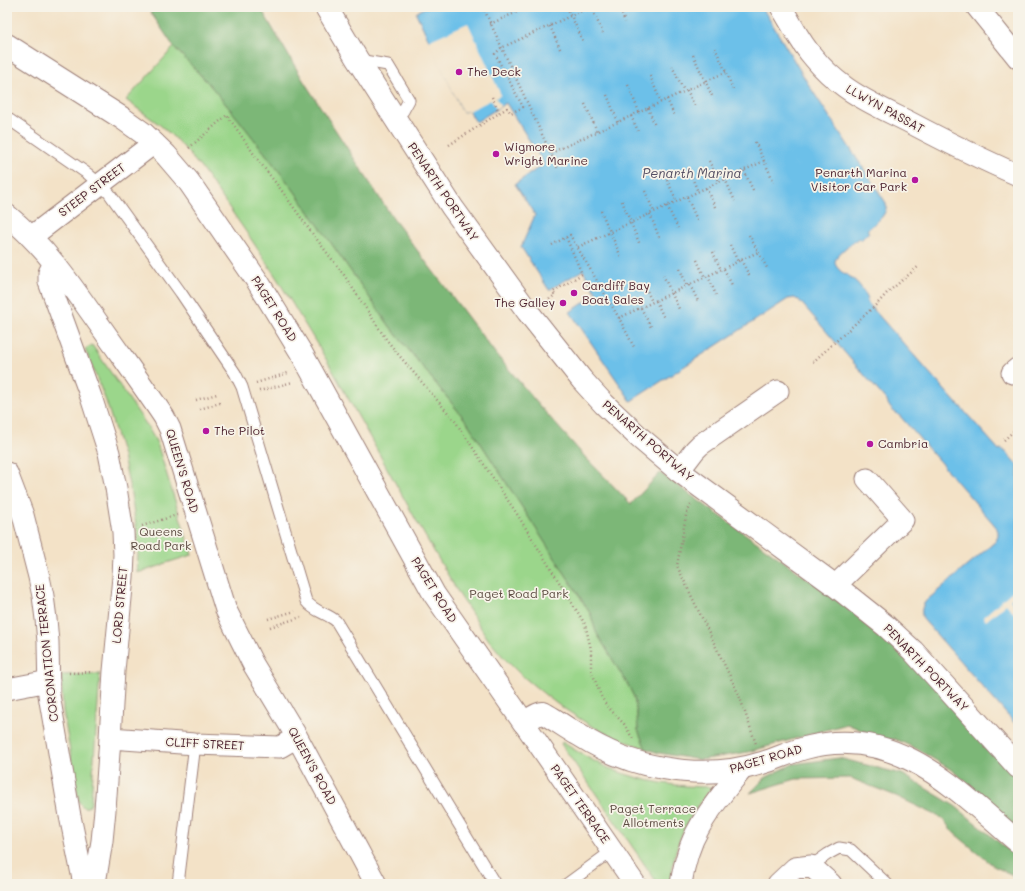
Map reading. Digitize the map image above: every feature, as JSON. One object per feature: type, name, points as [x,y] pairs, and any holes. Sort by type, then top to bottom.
[{"type":"street","name":"PENARTH PORTWAY","points":[[326,7],[357,60],[476,241],[528,312],[582,380],[618,418],[679,471],[837,587],[886,626],[960,702],[1018,767]]},
{"type":"street","name":"LLWYN PASSAT","points":[[781,7],[810,53],[824,69],[845,87],[873,104],[954,146],[1018,175]]},
{"type":"street","points":[[977,7],[1018,58]]},
{"type":"street","name":"PAGET ROAD","points":[[7,45],[143,133],[170,158],[189,182],[258,282],[311,370],[434,594],[524,723],[538,714],[546,714],[595,745],[641,763],[674,770],[707,772],[724,771],[753,765],[789,753],[824,744],[850,743],[891,750],[920,763],[946,780],[1018,842]]},
{"type":"street","name":"STEEP STREET","points":[[31,237],[154,143]]},
{"type":"street","name":"QUEEN'S ROAD","points":[[7,215],[41,247],[54,263],[93,315],[167,423],[226,610],[253,664],[297,737],[376,884]]},
{"type":"street","name":"LORD STREET","points":[[54,263],[49,273],[49,282],[109,453],[123,532],[124,577],[114,671],[102,841],[96,877],[91,884]]},
{"type":"street","points":[[679,471],[700,445],[778,391]]},
{"type":"street","name":"CORONATION TERRACE","points":[[7,473],[23,515],[43,596],[47,634],[49,695],[70,816],[84,884]]},
{"type":"street","points":[[837,587],[843,578],[903,520],[867,480]]},
{"type":"street","points":[[7,690],[48,681]]},
{"type":"street","name":"PAGET TERRACE","points":[[524,723],[636,884]]},
{"type":"street","name":"CLIFF STREET","points":[[110,738],[280,748],[297,737]]},
{"type":"street","points":[[681,884],[688,853],[706,816],[753,765]]},
{"type":"street","points":[[778,884],[796,868],[811,866],[831,884]]},
{"type":"lane","points":[[7,118],[88,174],[109,193],[240,380],[306,601],[310,606],[331,616],[336,621],[495,884]]},
{"type":"lane","points":[[178,884],[195,744]]},
{"type":"lane","points":[[811,866],[839,848],[851,850],[887,884]]},
{"type":"lane","points":[[567,884],[612,851]]},
{"type":"path","points":[[483,7],[558,169]]},
{"type":"path","points":[[567,7],[583,41]]},
{"type":"path","points":[[449,145],[499,112],[507,108],[511,113],[523,107],[495,54],[501,48],[590,7],[603,33]]},
{"type":"path","points":[[619,7],[625,22]]},
{"type":"path","points":[[643,7],[646,12]]},
{"type":"path","points":[[490,24],[517,12]]},
{"type":"path","points":[[550,26],[561,51]]},
{"type":"path","points":[[715,48],[734,92]]},
{"type":"path","points":[[694,55],[713,98]]},
{"type":"path","points":[[672,66],[684,91]]},
{"type":"path","points":[[551,153],[726,72]]},
{"type":"path","points":[[650,76],[661,102]]},
{"type":"path","points":[[628,85],[639,112]]},
{"type":"path","points":[[687,90],[695,107]]},
{"type":"path","points":[[607,95],[618,122]]},
{"type":"path","points":[[492,97],[499,112]]},
{"type":"path","points":[[667,99],[675,117]]},
{"type":"path","points":[[585,104],[597,131]]},
{"type":"path","points":[[648,108],[655,126]]},
{"type":"path","points":[[189,148],[227,115],[312,234],[344,274],[393,348],[455,421],[517,514],[585,624],[592,649],[592,669],[600,696],[606,705],[624,724],[635,743]]},
{"type":"path","points":[[631,116],[638,131]]},
{"type":"path","points":[[755,142],[774,182]]},
{"type":"path","points":[[710,161],[719,182]]},
{"type":"path","points":[[578,247],[764,162]]},
{"type":"path","points":[[689,170],[698,192]]},
{"type":"path","points":[[744,171],[754,192]]},
{"type":"path","points":[[725,179],[735,201]]},
{"type":"path","points":[[667,180],[676,202]]},
{"type":"path","points":[[706,188],[716,209]]},
{"type":"path","points":[[645,191],[654,212]]},
{"type":"path","points":[[687,197],[697,220]]},
{"type":"path","points":[[622,201],[640,245]]},
{"type":"path","points":[[667,206],[678,228]]},
{"type":"path","points":[[600,211],[621,257]]},
{"type":"path","points":[[650,214],[660,237]]},
{"type":"path","points":[[552,245],[570,235],[619,318],[634,347]]},
{"type":"path","points":[[749,235],[767,268]]},
{"type":"path","points":[[544,303],[555,295],[553,292],[582,274],[566,237]]},
{"type":"path","points":[[730,245],[750,277]]},
{"type":"path","points":[[713,252],[732,285]]},
{"type":"path","points":[[619,318],[758,252]]},
{"type":"path","points":[[697,260],[716,295]]},
{"type":"path","points":[[813,362],[878,303],[886,293],[918,266]]},
{"type":"path","points":[[680,269],[698,302]]},
{"type":"path","points":[[663,275],[680,311]]},
{"type":"path","points":[[644,284],[652,302]]},
{"type":"path","points":[[656,301],[664,318]]},
{"type":"path","points":[[641,308],[651,327]]},
{"type":"path","points":[[251,384],[288,373]]},
{"type":"path","points":[[253,393],[293,382]]},
{"type":"path","points":[[196,400],[217,394]]},
{"type":"path","points":[[200,409],[220,403]]},
{"type":"path","points":[[1004,440],[1018,427]]},
{"type":"path","points":[[136,528],[179,514]]},
{"type":"path","points":[[686,515],[677,566],[739,695],[753,765]]},
{"type":"path","points":[[268,619],[296,611]]},
{"type":"path","points":[[270,627],[305,616]]},
{"type":"green space","points":[[147,7],[260,7],[303,80],[392,217],[495,353],[585,457],[631,504],[660,473],[867,621],[1018,763],[1018,827],[1008,822],[1004,815],[950,769],[917,749],[894,739],[887,741],[847,724],[748,752],[700,760],[659,753],[646,749],[638,730],[634,697],[596,632],[591,615],[467,422],[391,328],[293,189],[209,84],[174,47]]},
{"type":"green space","name":"Paget Road Park","points":[[174,47],[209,84],[293,189],[391,328],[467,422],[591,615],[596,632],[634,697],[638,730],[646,749],[603,732],[560,706],[520,674],[488,639],[459,594],[421,529],[329,364],[278,280],[251,239],[205,173],[181,144],[160,125],[126,100]]},
{"type":"green space","name":"Queens Road Park","points":[[92,345],[146,424],[157,443],[192,555],[137,573],[137,532],[131,494],[123,456],[106,401],[85,349]]},
{"type":"green space","points":[[100,674],[91,802],[90,806],[84,808],[79,802],[63,711],[61,675]]},
{"type":"green space","name":"Paget Terrace Allotments","points":[[562,742],[586,757],[623,774],[673,785],[712,787],[694,811],[680,839],[673,862],[671,884],[658,884],[561,744]]},
{"type":"green space","points":[[839,758],[902,774],[955,806],[1018,858],[1018,877],[995,867],[954,833],[942,818],[896,796],[850,778],[796,779],[750,793],[765,778],[793,764]]},
{"type":"water","name":"Penarth Marina","points":[[425,7],[762,7],[810,87],[886,203],[885,212],[881,218],[867,230],[869,232],[861,240],[859,238],[837,256],[835,260],[836,265],[845,275],[846,274],[859,285],[868,299],[866,301],[999,450],[1001,449],[1006,452],[1018,466],[1018,727],[923,619],[922,614],[922,607],[926,601],[996,541],[998,533],[994,524],[900,416],[892,410],[887,401],[798,299],[788,299],[631,401],[570,312],[597,294],[583,270],[549,290],[521,247],[535,215],[515,184],[544,164],[506,103],[476,122],[469,111],[463,112],[416,13]]},
{"type":"pier","name":"The Deck","points":[[468,23],[501,95],[496,98],[501,106],[496,109],[491,100],[469,111],[463,112],[428,41]]},
{"type":"pier","points":[[1018,586],[1018,593],[1010,600],[1018,609],[1018,618],[1006,604],[986,621],[983,617]]},
{"type":"place","name":"The Deck","points":[[459,72]]},
{"type":"place","name":"Wigmore Wright Marine","points":[[496,154]]},
{"type":"place","name":"Penarth Marina Visitor Car Park","points":[[915,180]]},
{"type":"place","name":"Cardiff Bay Boat Sales","points":[[574,293]]},
{"type":"place","name":"The Galley","points":[[563,303]]},
{"type":"place","name":"The Pilot","points":[[206,431]]},
{"type":"place","name":"Cambria","points":[[870,444]]}]
